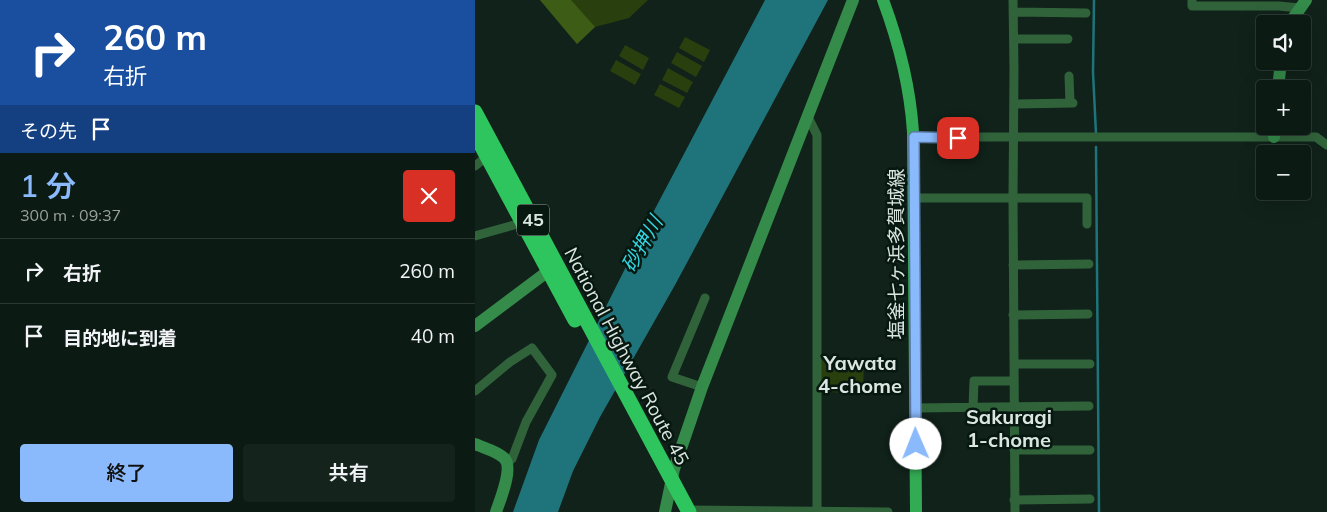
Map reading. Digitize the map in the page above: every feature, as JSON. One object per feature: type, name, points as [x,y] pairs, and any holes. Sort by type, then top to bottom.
[{"type":"highway","name":"National Highway Route 45","points":[[475,112],[521,223],[552,268]]},
{"type":"highway","name":"National Highway Route 45","points":[[475,134],[491,153],[670,488],[685,511]]},
{"type":"main road","name":"塩釜七ヶ浜多賀城線","points":[[883,0],[905,67],[911,100],[914,137],[916,512]]},
{"type":"street","points":[[665,512],[674,469],[702,387],[853,0]]},
{"type":"street","points":[[1013,0],[1015,512]]},
{"type":"street","points":[[1192,0],[1192,6],[1303,4]]},
{"type":"street","points":[[1295,15],[1303,4]]},
{"type":"street","points":[[1013,12],[1086,13]]},
{"type":"street","points":[[1014,38],[1067,39]]},
{"type":"street","points":[[1014,104],[1071,103],[1069,76]]},
{"type":"street","points":[[807,115],[817,135],[817,511]]},
{"type":"street","points":[[914,137],[1014,138],[1256,132]]},
{"type":"street","points":[[1299,135],[1316,137],[1327,145]]},
{"type":"street","points":[[475,166],[491,153]]},
{"type":"street","points":[[915,198],[1087,198],[1087,224]]},
{"type":"street","points":[[475,236],[521,223]]},
{"type":"street","points":[[1013,265],[1089,264]]},
{"type":"street","points":[[475,326],[552,268]]},
{"type":"street","points":[[702,387],[672,377],[705,298]]},
{"type":"street","points":[[1013,315],[1088,314]]},
{"type":"street","points":[[475,391],[510,362],[532,348],[552,375],[526,422],[512,459],[507,461]]},
{"type":"street","points":[[1015,364],[1090,364]]},
{"type":"street","points":[[973,408],[973,381],[1014,381]]},
{"type":"street","points":[[915,408],[1089,406]]},
{"type":"street","points":[[475,444],[499,454],[507,461],[507,478],[497,512]]},
{"type":"street","points":[[1014,450],[1090,450]]},
{"type":"street","points":[[1014,500],[1090,500]]},
{"type":"street","points":[[685,511],[888,512]]},
{"type":"green space","points":[[540,0],[648,0],[629,18],[595,27],[577,44]]},
{"type":"green space","points":[[540,0],[571,0],[595,27],[577,44]]},
{"type":"green space","points":[[685,37],[710,50],[704,62],[679,48]]},
{"type":"green space","points":[[625,45],[649,58],[643,70],[619,56]]},
{"type":"green space","points":[[677,52],[702,66],[696,77],[671,63]]},
{"type":"green space","points":[[616,60],[641,74],[635,85],[610,71]]},
{"type":"green space","points":[[668,68],[693,82],[687,93],[662,80]]},
{"type":"green space","points":[[660,84],[685,97],[679,108],[654,95]]},
{"type":"green space","points":[[821,360],[864,360],[863,393],[821,392]]},
{"type":"water","name":"砂押川","points":[[765,0],[828,0],[675,285],[600,417],[573,471],[558,512],[513,512],[539,440],[656,207]]},
{"type":"waterway","points":[[1094,0],[1093,72],[1096,134]]},
{"type":"waterway","points":[[1096,147],[1099,512]]},
{"type":"district","name":"Yawata 4-chome","points":[[860,374]]},
{"type":"district","name":"Sakuragi 1-chome","points":[[1009,428]]},
{"type":"route","points":[[916,444],[914,137],[958,138]]}]
